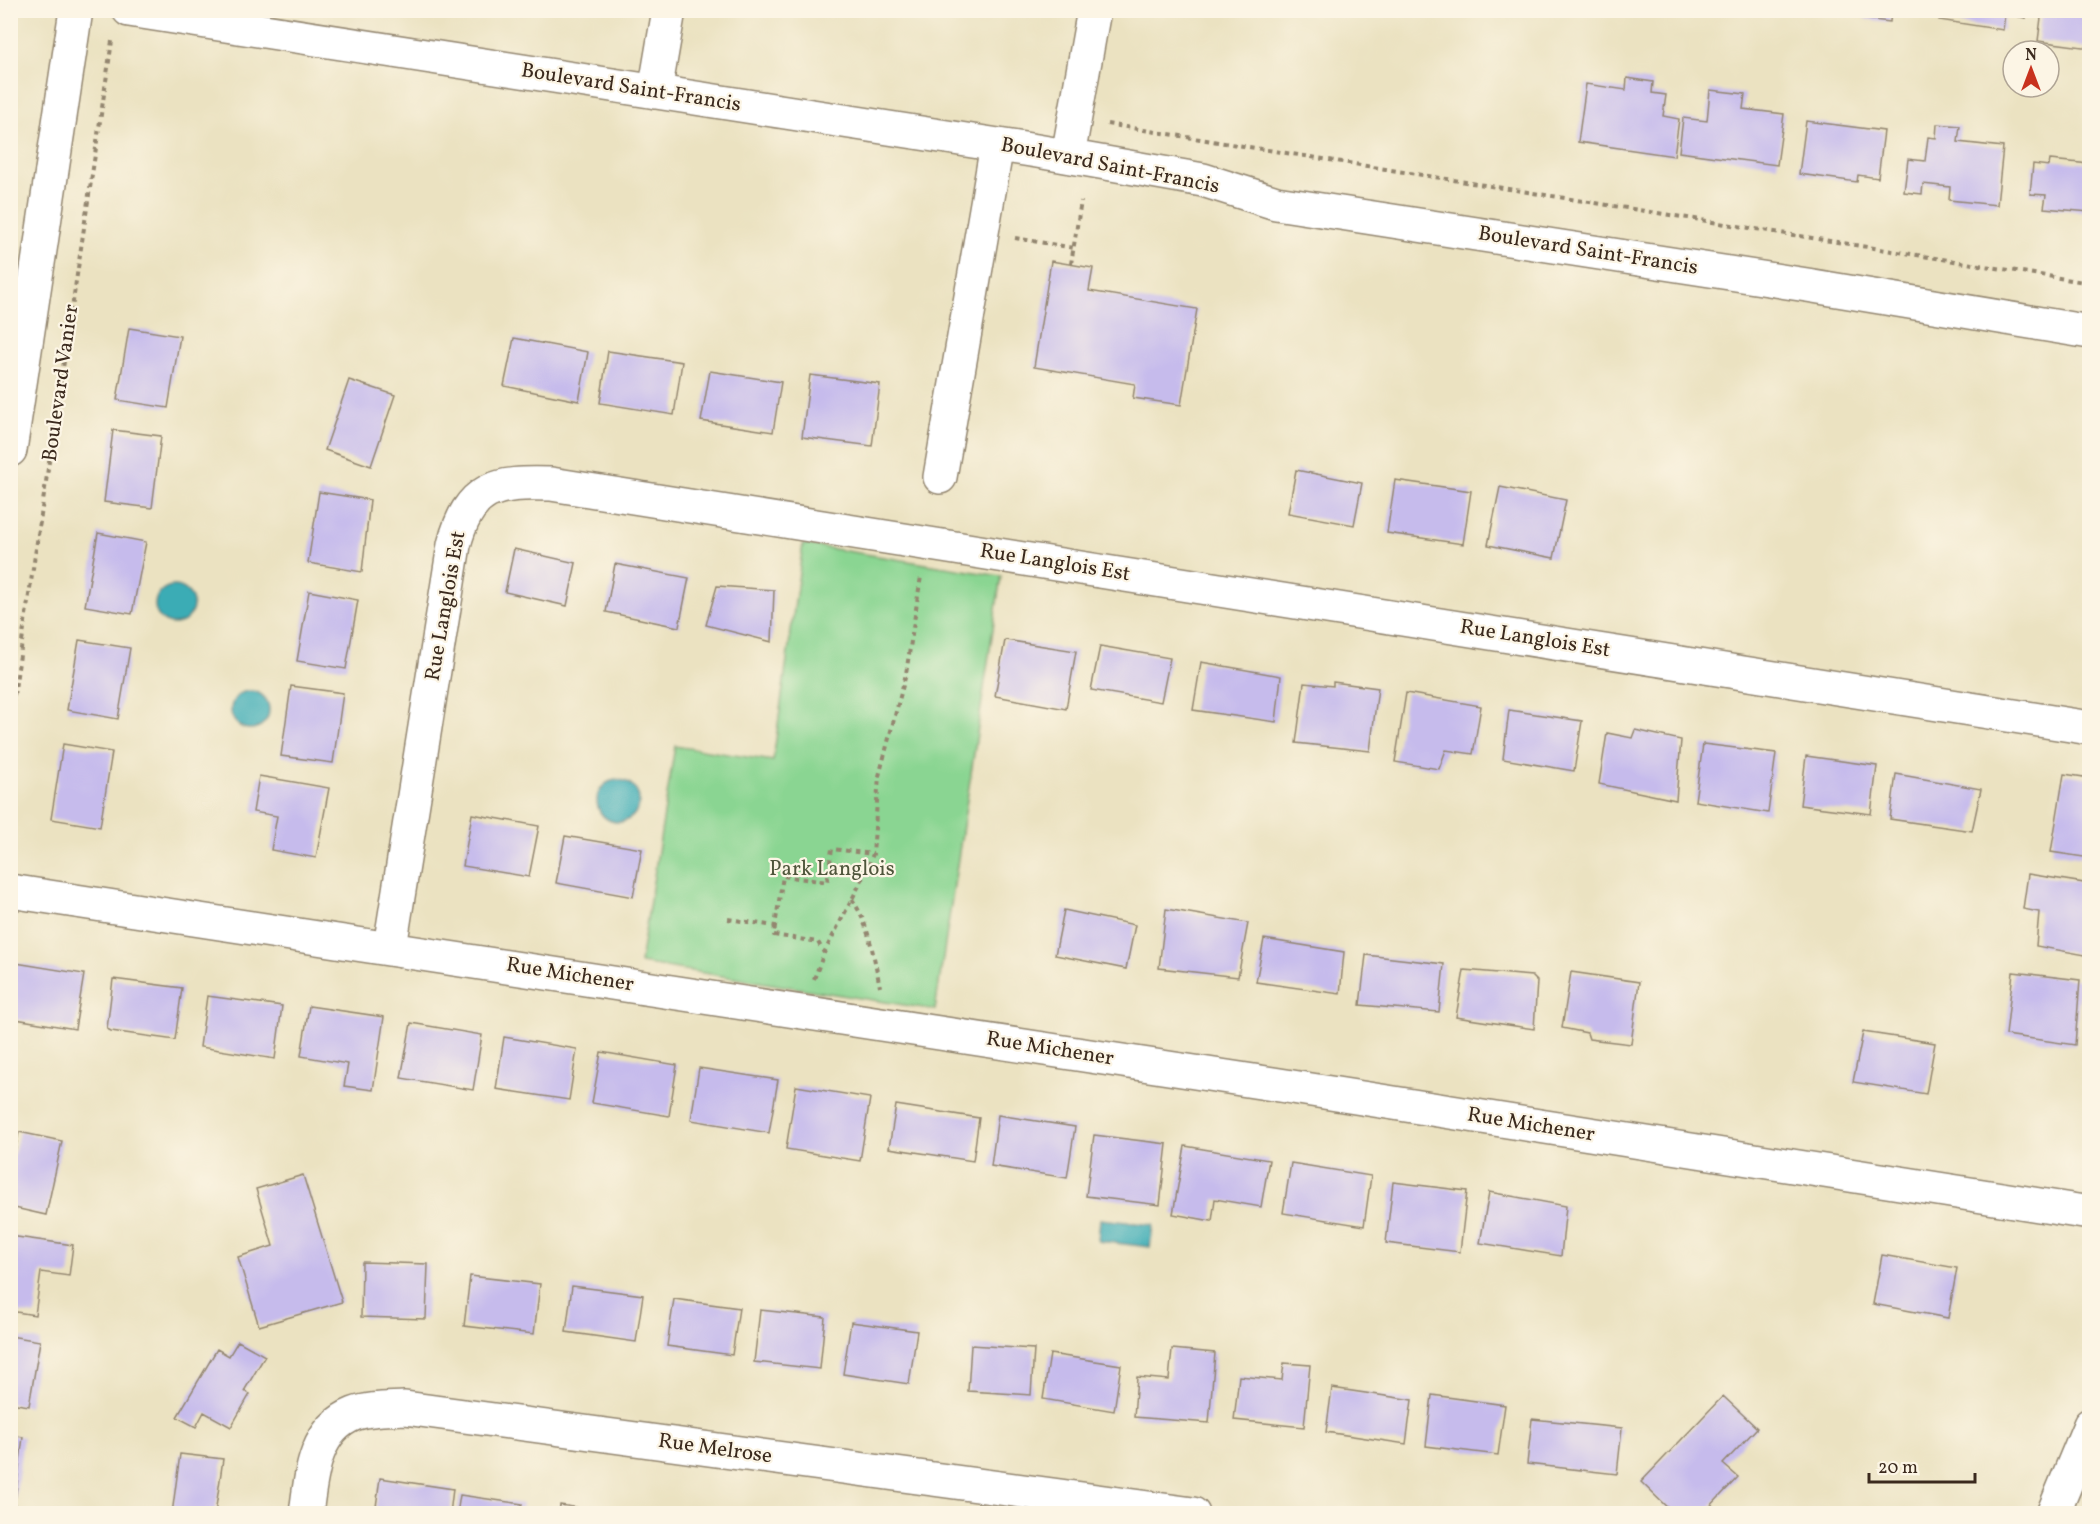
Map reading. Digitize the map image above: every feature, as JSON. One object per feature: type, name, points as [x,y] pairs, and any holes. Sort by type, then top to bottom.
[{"type":"street","name":"Boulevard Vanier","points":[[10,450],[14,402],[76,10]]},
{"type":"street","name":"Boulevard Saint-Francis","points":[[129,10],[1068,156],[1203,180],[1276,203],[1795,283],[2090,332]]},
{"type":"street","points":[[655,92],[669,10]]},
{"type":"street","points":[[1068,156],[1094,10]]},
{"type":"street","points":[[940,477],[997,145]]},
{"type":"street","name":"Rue Langlois Est","points":[[390,947],[454,546],[465,511],[476,499],[489,491],[507,485],[524,483],[574,487],[2090,728]]},
{"type":"street","name":"Rue Michener","points":[[10,891],[390,947],[2090,1213]]},
{"type":"street","name":"Rue Melrose","points":[[306,1514],[317,1454],[325,1437],[337,1423],[356,1414],[405,1408],[1193,1514]]},
{"type":"street","points":[[2054,1514],[2090,1425]]},
{"type":"path","name":"Boulevard Vanier","points":[[10,722],[112,44]]},
{"type":"path","name":"Boulevard Saint-Francis","points":[[1117,125],[2090,283]]},
{"type":"path","points":[[1071,264],[1081,201]]},
{"type":"path","points":[[1054,245],[1074,248]]},
{"type":"path","points":[[813,982],[824,953],[873,854],[879,776],[906,674],[921,574]]},
{"type":"path","points":[[824,953],[818,942],[774,935],[783,876],[827,882],[832,849],[873,854]]},
{"type":"path","points":[[852,899],[863,921],[881,992]]},
{"type":"path","points":[[728,919],[775,926]]},
{"type":"green space","name":"Park Langlois","points":[[803,544],[1001,576],[935,1010],[640,963],[675,746],[773,761]]},
{"type":"water","points":[[174,586],[181,587],[187,592],[192,598],[192,612],[187,618],[181,623],[174,624],[167,623],[161,618],[156,612],[155,605],[156,598],[161,592],[167,587]]},
{"type":"water","points":[[250,691],[264,696],[269,710],[264,724],[250,729],[236,724],[231,710],[236,696]]},
{"type":"water","points":[[618,780],[626,781],[633,786],[638,793],[638,809],[633,816],[626,821],[618,822],[610,821],[603,816],[598,809],[597,801],[598,793],[603,786],[610,781]]},
{"type":"water","points":[[1100,1219],[1153,1225],[1150,1247],[1098,1241]]},
{"type":"building","points":[[1866,10],[1891,10],[1890,22],[1865,19]]},
{"type":"building","points":[[1941,10],[2027,10],[2026,18],[2005,14],[2003,30],[1939,20]]},
{"type":"building","points":[[2042,10],[2090,10],[2090,48],[2061,44],[2061,39],[2038,39]]},
{"type":"building","points":[[1627,78],[1653,82],[1652,93],[1666,95],[1663,116],[1679,119],[1674,156],[1578,142],[1586,84],[1626,90]]},
{"type":"building","points":[[1710,90],[1745,94],[1743,109],[1784,114],[1777,165],[1679,152],[1683,118],[1707,121]]},
{"type":"building","points":[[1806,121],[1884,131],[1878,178],[1858,175],[1857,182],[1799,174]]},
{"type":"building","points":[[1937,124],[1960,126],[1958,142],[2003,147],[1997,205],[1949,200],[1950,187],[1923,184],[1922,194],[1904,192],[1908,159],[1925,161],[1928,137],[1936,138]]},
{"type":"building","points":[[2050,160],[2090,164],[2090,212],[2044,208],[2046,195],[2030,194],[2033,164],[2049,166]]},
{"type":"building","points":[[1051,261],[1093,268],[1089,291],[1197,309],[1181,405],[1133,398],[1135,384],[1034,367]]},
{"type":"building","points":[[129,328],[180,336],[168,408],[117,400]]},
{"type":"building","points":[[514,338],[588,352],[579,401],[504,386]]},
{"type":"building","points":[[608,351],[682,362],[674,415],[600,403]]},
{"type":"building","points":[[710,371],[781,382],[773,432],[701,421]]},
{"type":"building","points":[[810,375],[880,384],[872,446],[802,437]]},
{"type":"building","points":[[349,380],[395,395],[371,466],[325,450]]},
{"type":"building","points":[[113,430],[161,436],[152,508],[104,502]]},
{"type":"building","points":[[1296,470],[1362,483],[1354,525],[1288,513]]},
{"type":"building","points":[[1395,480],[1471,491],[1463,544],[1387,533]]},
{"type":"building","points":[[1500,487],[1566,500],[1554,558],[1488,545]]},
{"type":"building","points":[[319,492],[370,500],[362,572],[308,563]]},
{"type":"building","points":[[98,533],[146,542],[132,614],[85,606]]},
{"type":"building","points":[[514,549],[576,563],[567,606],[505,592]]},
{"type":"building","points":[[615,564],[689,578],[679,627],[606,612]]},
{"type":"building","points":[[717,586],[774,590],[772,642],[706,625]]},
{"type":"building","points":[[309,591],[358,600],[346,669],[297,661]]},
{"type":"building","points":[[79,640],[130,648],[118,719],[67,710]]},
{"type":"building","points":[[1005,640],[1076,651],[1066,709],[995,696]]},
{"type":"building","points":[[1100,646],[1170,658],[1161,702],[1091,690]]},
{"type":"building","points":[[1201,662],[1281,676],[1276,722],[1193,710]]},
{"type":"building","points":[[1333,682],[1378,688],[1370,751],[1296,743],[1304,683],[1333,686]]},
{"type":"building","points":[[291,686],[343,693],[333,763],[281,756]]},
{"type":"building","points":[[1406,693],[1481,706],[1473,754],[1446,750],[1439,769],[1395,762]]},
{"type":"building","points":[[1509,710],[1582,721],[1574,771],[1503,759]]},
{"type":"building","points":[[1635,730],[1681,740],[1676,800],[1599,784],[1607,733],[1632,738]]},
{"type":"building","points":[[63,744],[112,752],[100,827],[51,819]]},
{"type":"building","points":[[1703,744],[1776,753],[1768,813],[1695,801]]},
{"type":"building","points":[[1806,756],[1877,766],[1871,814],[1800,805]]},
{"type":"building","points":[[1896,774],[1981,789],[1972,831],[1890,819]]},
{"type":"building","points":[[2064,774],[2090,778],[2090,858],[2051,852]]},
{"type":"building","points":[[259,776],[329,788],[316,858],[271,850],[277,816],[253,812]]},
{"type":"building","points":[[472,814],[539,826],[529,877],[463,866]]},
{"type":"building","points":[[565,836],[642,849],[633,897],[556,883]]},
{"type":"building","points":[[2028,874],[2090,884],[2090,940],[2085,955],[2036,946],[2039,912],[2023,909]]},
{"type":"building","points":[[1166,909],[1248,923],[1238,977],[1159,968]]},
{"type":"building","points":[[1064,910],[1135,925],[1126,969],[1055,955]]},
{"type":"building","points":[[1264,939],[1344,952],[1340,994],[1256,982]]},
{"type":"building","points":[[1366,955],[1444,964],[1439,1012],[1360,1005]]},
{"type":"building","points":[[16,963],[84,974],[75,1029],[10,1018],[10,995]]},
{"type":"building","points":[[1464,970],[1532,976],[1537,981],[1534,1029],[1456,1017]]},
{"type":"building","points":[[1571,972],[1639,982],[1631,1044],[1589,1039],[1587,1033],[1562,1028]]},
{"type":"building","points":[[2013,972],[2080,980],[2075,1045],[2006,1035]]},
{"type":"building","points":[[113,979],[182,988],[175,1040],[107,1029]]},
{"type":"building","points":[[207,996],[282,1006],[275,1059],[200,1047]]},
{"type":"building","points":[[309,1006],[384,1017],[373,1090],[344,1086],[348,1064],[301,1056]]},
{"type":"building","points":[[411,1023],[482,1035],[473,1090],[401,1078]]},
{"type":"building","points":[[1863,1032],[1935,1043],[1926,1094],[1853,1082]]},
{"type":"building","points":[[504,1037],[577,1049],[569,1100],[496,1089]]},
{"type":"building","points":[[601,1052],[677,1065],[669,1116],[592,1103]]},
{"type":"building","points":[[699,1068],[778,1080],[769,1133],[691,1120]]},
{"type":"building","points":[[796,1086],[870,1098],[860,1161],[786,1149]]},
{"type":"building","points":[[896,1105],[979,1118],[973,1161],[889,1148]]},
{"type":"building","points":[[998,1115],[1075,1127],[1067,1178],[991,1166]]},
{"type":"building","points":[[19,1132],[62,1141],[46,1215],[10,1207],[10,1172]]},
{"type":"building","points":[[1094,1135],[1167,1144],[1160,1205],[1086,1196]]},
{"type":"building","points":[[1185,1146],[1269,1160],[1261,1207],[1215,1199],[1212,1221],[1173,1214]]},
{"type":"building","points":[[1291,1163],[1371,1176],[1364,1226],[1283,1213]]},
{"type":"building","points":[[303,1175],[342,1302],[259,1326],[238,1257],[273,1246],[256,1189]]},
{"type":"building","points":[[1393,1182],[1467,1191],[1460,1252],[1386,1243]]},
{"type":"building","points":[[1489,1192],[1566,1206],[1561,1256],[1480,1243]]},
{"type":"building","points":[[10,1236],[73,1245],[69,1276],[41,1272],[35,1315],[10,1311]]},
{"type":"building","points":[[1882,1255],[1957,1268],[1948,1318],[1873,1304]]},
{"type":"building","points":[[362,1262],[428,1264],[426,1319],[361,1317]]},
{"type":"building","points":[[470,1276],[540,1284],[534,1334],[464,1326]]},
{"type":"building","points":[[572,1286],[643,1295],[636,1342],[566,1332]]},
{"type":"building","points":[[674,1299],[739,1308],[732,1355],[667,1346]]},
{"type":"building","points":[[760,1310],[825,1317],[820,1369],[754,1362]]},
{"type":"building","points":[[851,1322],[917,1331],[909,1384],[843,1374]]},
{"type":"building","points":[[10,1336],[40,1341],[29,1406],[10,1403]]},
{"type":"building","points":[[238,1341],[265,1356],[244,1391],[250,1394],[231,1427],[204,1412],[196,1427],[177,1417],[217,1349],[229,1356]]},
{"type":"building","points":[[971,1345],[1034,1349],[1031,1395],[968,1391]]},
{"type":"building","points":[[1172,1349],[1215,1353],[1209,1423],[1134,1417],[1137,1377],[1169,1380]]},
{"type":"building","points":[[1050,1354],[1121,1365],[1114,1411],[1043,1399]]},
{"type":"building","points":[[1284,1363],[1310,1365],[1304,1427],[1234,1420],[1239,1376],[1282,1380]]},
{"type":"building","points":[[1332,1388],[1412,1400],[1406,1444],[1326,1432]]},
{"type":"building","points":[[1432,1395],[1505,1405],[1498,1455],[1426,1446]]},
{"type":"building","points":[[1723,1396],[1757,1428],[1723,1464],[1738,1477],[1703,1514],[1674,1514],[1641,1482]]},
{"type":"building","points":[[1532,1419],[1622,1428],[1617,1474],[1527,1464]]},
{"type":"building","points":[[10,1435],[23,1437],[14,1508],[10,1508]]},
{"type":"building","points":[[180,1454],[223,1459],[215,1514],[172,1514]]},
{"type":"building","points":[[380,1478],[453,1489],[450,1514],[375,1514]]},
{"type":"building","points":[[460,1495],[522,1504],[520,1514],[457,1514]]},
{"type":"building","points":[[560,1505],[606,1512],[606,1514],[559,1514]]}]
